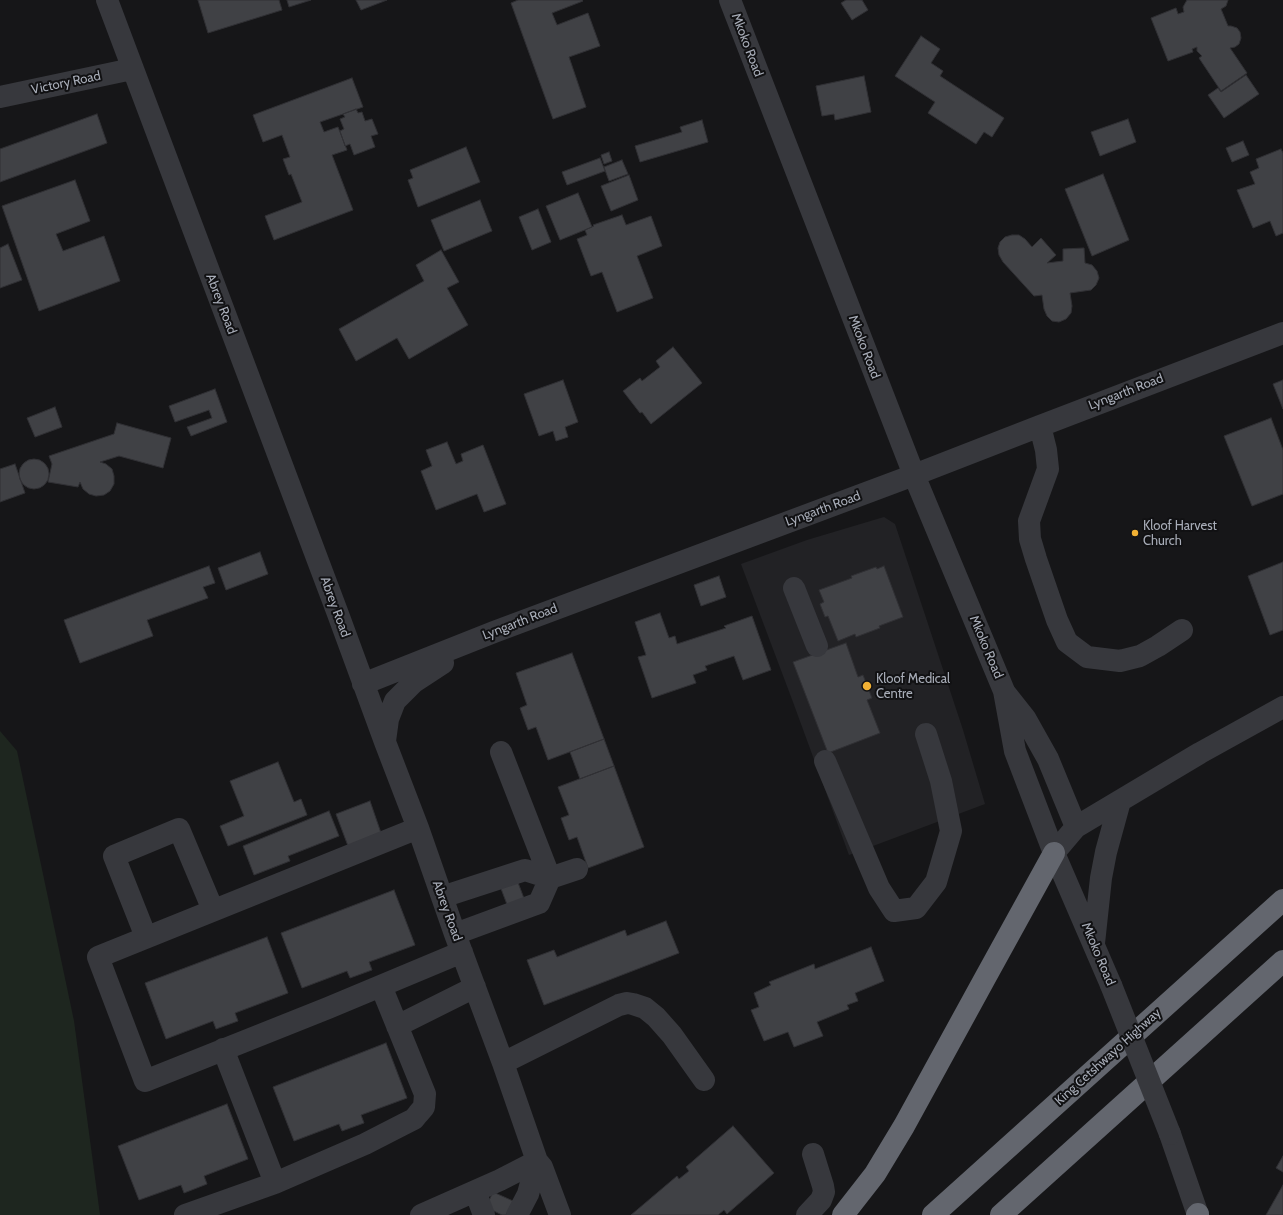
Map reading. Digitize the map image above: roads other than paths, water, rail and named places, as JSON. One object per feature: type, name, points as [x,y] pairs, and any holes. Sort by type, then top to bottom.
[{"type":"highway","points":[[843,1215],[875,1174],[904,1126],[1054,853]]},
{"type":"highway","name":"King Cetshwayo Highway","points":[[933,1215],[1283,900]]},
{"type":"highway","points":[[1001,1215],[1283,961]]},
{"type":"street","name":"Abrey Road","points":[[107,0],[418,828],[537,1161],[542,1168],[560,1215]]},
{"type":"street","name":"Mkoko Road","points":[[730,0],[914,476],[1004,691],[1015,751],[1054,853],[1094,943],[1170,1134],[1197,1215]]},
{"type":"street","name":"Victory Road","points":[[0,97],[132,68]]},
{"type":"street","name":"Lyngarth Road","points":[[363,684],[494,632],[914,476],[1283,333]]},
{"type":"street","points":[[1040,426],[1046,450],[1048,469],[1029,521],[1030,539],[1057,620],[1067,642],[1087,657],[1120,661],[1140,656],[1182,630]]},
{"type":"street","points":[[794,588],[817,646]]},
{"type":"street","points":[[385,742],[388,719],[395,701],[414,682],[429,671],[494,632]]},
{"type":"street","name":"Mkoko Road","points":[[1004,691],[1025,718],[1048,759],[1076,827]]},
{"type":"street","points":[[1054,853],[1076,827],[1200,753],[1283,707]]},
{"type":"street","points":[[826,761],[879,888],[894,911],[916,908],[936,882],[951,831],[941,781],[926,734]]},
{"type":"street","points":[[418,828],[98,957],[145,1080],[381,986],[459,943],[540,903],[550,878],[501,752]]},
{"type":"street","points":[[1094,943],[1101,878],[1106,852],[1120,801]]},
{"type":"street","points":[[146,937],[114,856],[179,829],[213,910]]},
{"type":"street","points":[[442,897],[525,870],[550,878],[577,869]]},
{"type":"street","points":[[185,1215],[274,1183],[365,1144],[414,1119],[422,1110],[425,1094],[381,986]]},
{"type":"street","points":[[397,1026],[475,988]]},
{"type":"street","points":[[503,1063],[619,1005],[628,1003],[645,1008],[656,1017],[672,1035],[704,1080]]},
{"type":"street","points":[[224,1049],[274,1183]]},
{"type":"street","points":[[807,1215],[821,1200],[824,1192],[813,1154]]},
{"type":"street","points":[[421,1215],[500,1180],[537,1161]]},
{"type":"street","points":[[517,1215],[528,1194],[537,1161]]},
{"type":"street","points":[[475,1191],[484,1215]]},
{"type":"place","name":"Kloof Harvest Church","points":[[1135,533]]},
{"type":"place","name":"Kloof Medical Centre","points":[[867,686]]}]
